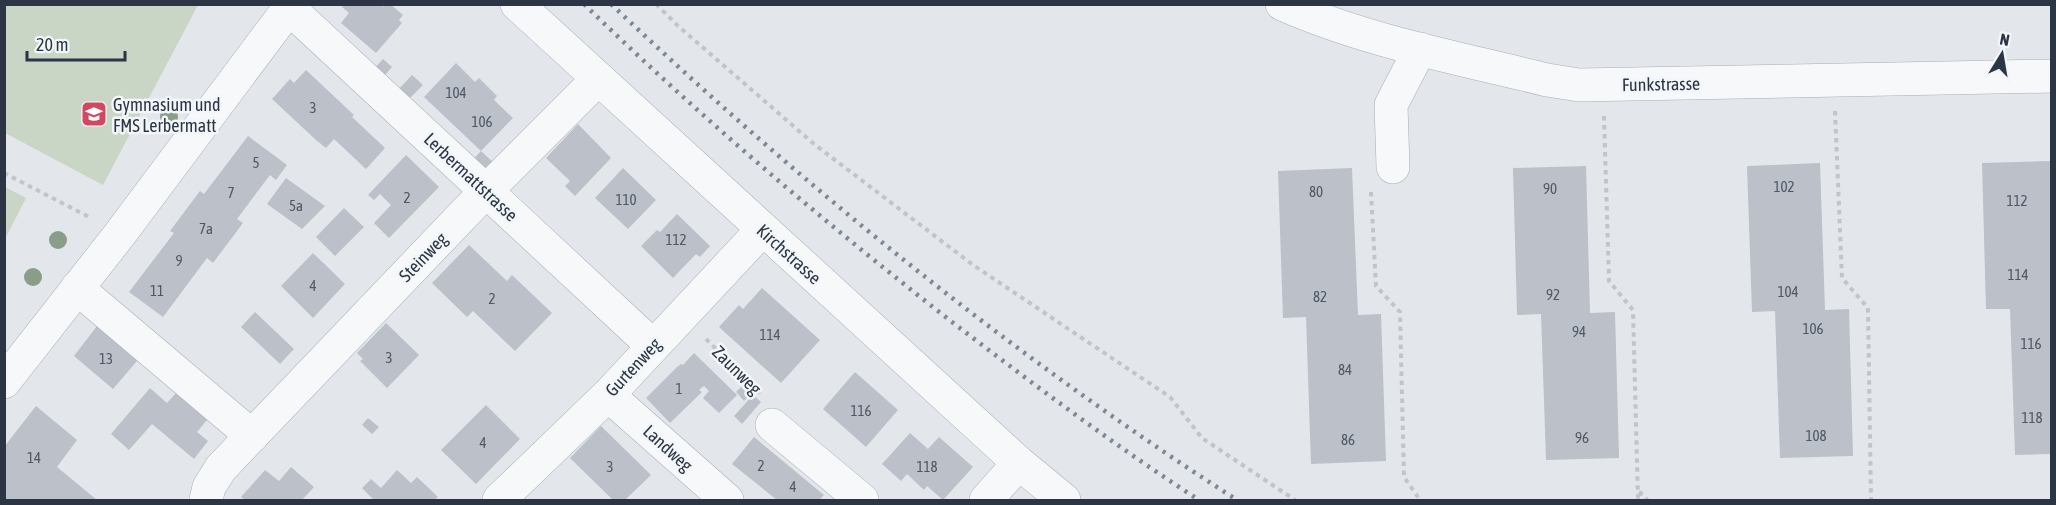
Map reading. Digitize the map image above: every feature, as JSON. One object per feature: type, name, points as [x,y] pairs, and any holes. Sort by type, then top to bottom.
[{"type":"street","name":"Kirchstrasse","points":[[517,4],[597,80],[1064,501]]},
{"type":"street","name":"Funkstrasse","points":[[1282,4],[1311,18],[1346,29],[1547,80],[1580,85],[2052,76]]},
{"type":"street","name":"Lerbermattstrasse","points":[[4,382],[120,234],[291,6],[653,346]]},
{"type":"street","points":[[1382,175],[1391,105],[1420,49]]},
{"type":"street","name":"Steinweg","points":[[207,501],[213,479],[221,468],[486,191],[597,80]]},
{"type":"street","name":"Gurtenweg","points":[[501,500],[608,395],[763,229]]},
{"type":"street","points":[[77,288],[252,436]]},
{"type":"street","name":"Landweg","points":[[608,395],[727,501]]},
{"type":"street","points":[[772,425],[862,501]]},
{"type":"street","points":[[986,501],[1020,463]]},
{"type":"path","points":[[656,4],[814,144],[973,265],[1170,397],[1202,438],[1295,501]]},
{"type":"path","points":[[1833,80],[1842,278],[1868,308],[1871,501]]},
{"type":"path","points":[[1603,85],[1609,281],[1633,310],[1638,501]]},
{"type":"path","points":[[4,173],[120,234]]},
{"type":"path","points":[[1382,175],[1376,286],[1400,312],[1404,477],[1420,501]]},
{"type":"path","name":"Zaunweg","points":[[682,315],[771,404],[772,425]]},
{"type":"path","points":[[1638,492],[1645,496],[1647,501]]},
{"type":"green space","points":[[4,5],[198,5],[103,185],[5,133]]},
{"type":"green space","points":[[5,187],[26,198],[5,239]]},
{"type":"building","points":[[344,4],[380,4],[384,7],[390,4],[403,15],[399,20],[402,23],[376,53],[341,23],[349,13],[342,7]]},
{"type":"building","points":[[383,59],[392,67],[382,78],[373,70]]},
{"type":"building","points":[[456,63],[475,82],[479,78],[497,96],[494,100],[513,118],[481,151],[424,97]]},
{"type":"building","points":[[306,70],[385,148],[366,169],[334,139],[326,148],[272,99],[290,79],[294,83]]},
{"type":"building","points":[[412,75],[423,85],[406,102],[396,92]]},
{"type":"building","points":[[578,124],[611,158],[575,196],[565,186],[570,181],[546,158]]},
{"type":"building","points":[[248,136],[287,165],[276,180],[270,175],[237,219],[243,223],[213,263],[207,258],[163,317],[129,292],[174,233],[170,231],[200,191],[204,194]]},
{"type":"building","points":[[481,151],[497,166],[485,179],[469,164]]},
{"type":"building","points":[[406,155],[439,187],[389,238],[374,223],[391,205],[380,194],[374,200],[368,195]]},
{"type":"building","points":[[2052,161],[2052,454],[2015,455],[2010,309],[1986,309],[1982,163]]},
{"type":"building","points":[[1820,163],[1825,310],[1849,309],[1853,456],[1780,458],[1775,311],[1752,312],[1747,166]]},
{"type":"building","points":[[1586,166],[1590,313],[1615,312],[1619,458],[1546,460],[1541,314],[1517,315],[1513,168]]},
{"type":"building","points":[[623,168],[656,200],[628,229],[595,198]]},
{"type":"building","points":[[1352,168],[1358,315],[1381,314],[1386,461],[1311,464],[1306,317],[1283,318],[1278,171]]},
{"type":"building","points":[[286,178],[325,206],[302,229],[267,204]]},
{"type":"building","points":[[344,208],[364,227],[335,256],[316,237]]},
{"type":"building","points":[[677,214],[710,246],[700,257],[696,254],[673,278],[641,246],[657,230],[660,232]]},
{"type":"building","points":[[469,245],[507,281],[512,275],[552,313],[515,351],[473,311],[467,317],[432,283]]},
{"type":"building","points":[[313,253],[345,284],[313,318],[281,286]]},
{"type":"building","points":[[762,288],[820,340],[781,383],[719,327],[739,305],[743,309]]},
{"type":"building","points":[[255,312],[294,349],[280,364],[241,327]]},
{"type":"building","points":[[386,323],[419,355],[387,388],[360,361],[363,359],[357,353]]},
{"type":"building","points":[[97,326],[137,361],[113,389],[74,356]]},
{"type":"building","points":[[694,353],[737,395],[719,413],[703,398],[709,391],[704,386],[699,390],[702,392],[670,423],[646,398]]},
{"type":"building","points":[[855,372],[898,410],[866,447],[823,409]]},
{"type":"building","points":[[741,387],[750,395],[744,401],[736,392]]},
{"type":"building","points":[[150,388],[167,403],[176,393],[207,420],[197,432],[208,441],[194,459],[152,424],[129,450],[111,434]]},
{"type":"building","points":[[753,395],[761,402],[742,424],[734,416]]},
{"type":"building","points":[[486,405],[520,439],[476,484],[441,450]]},
{"type":"building","points":[[36,406],[77,440],[57,467],[97,500],[4,500],[4,447]]},
{"type":"building","points":[[368,418],[379,427],[372,434],[362,425]]},
{"type":"building","points":[[601,426],[651,475],[625,500],[613,500],[570,458]]},
{"type":"building","points":[[910,433],[928,449],[939,437],[973,467],[943,500],[927,486],[924,490],[907,474],[901,481],[882,464]]},
{"type":"building","points":[[754,437],[824,495],[819,500],[777,500],[732,464]]},
{"type":"building","points":[[291,467],[314,487],[302,500],[245,500],[241,497],[265,470],[279,481]]},
{"type":"building","points":[[397,470],[411,483],[417,477],[438,497],[434,500],[374,500],[362,488],[371,479],[381,488]]},
{"type":"railway","points":[[584,4],[718,128],[904,284],[1074,414],[1199,500]]},
{"type":"railway","points":[[611,4],[759,139],[913,267],[1072,388],[1237,500]]},
{"type":"place","name":"Gymnasium und FMS Lerbermatt","points":[[94,114]]}]
